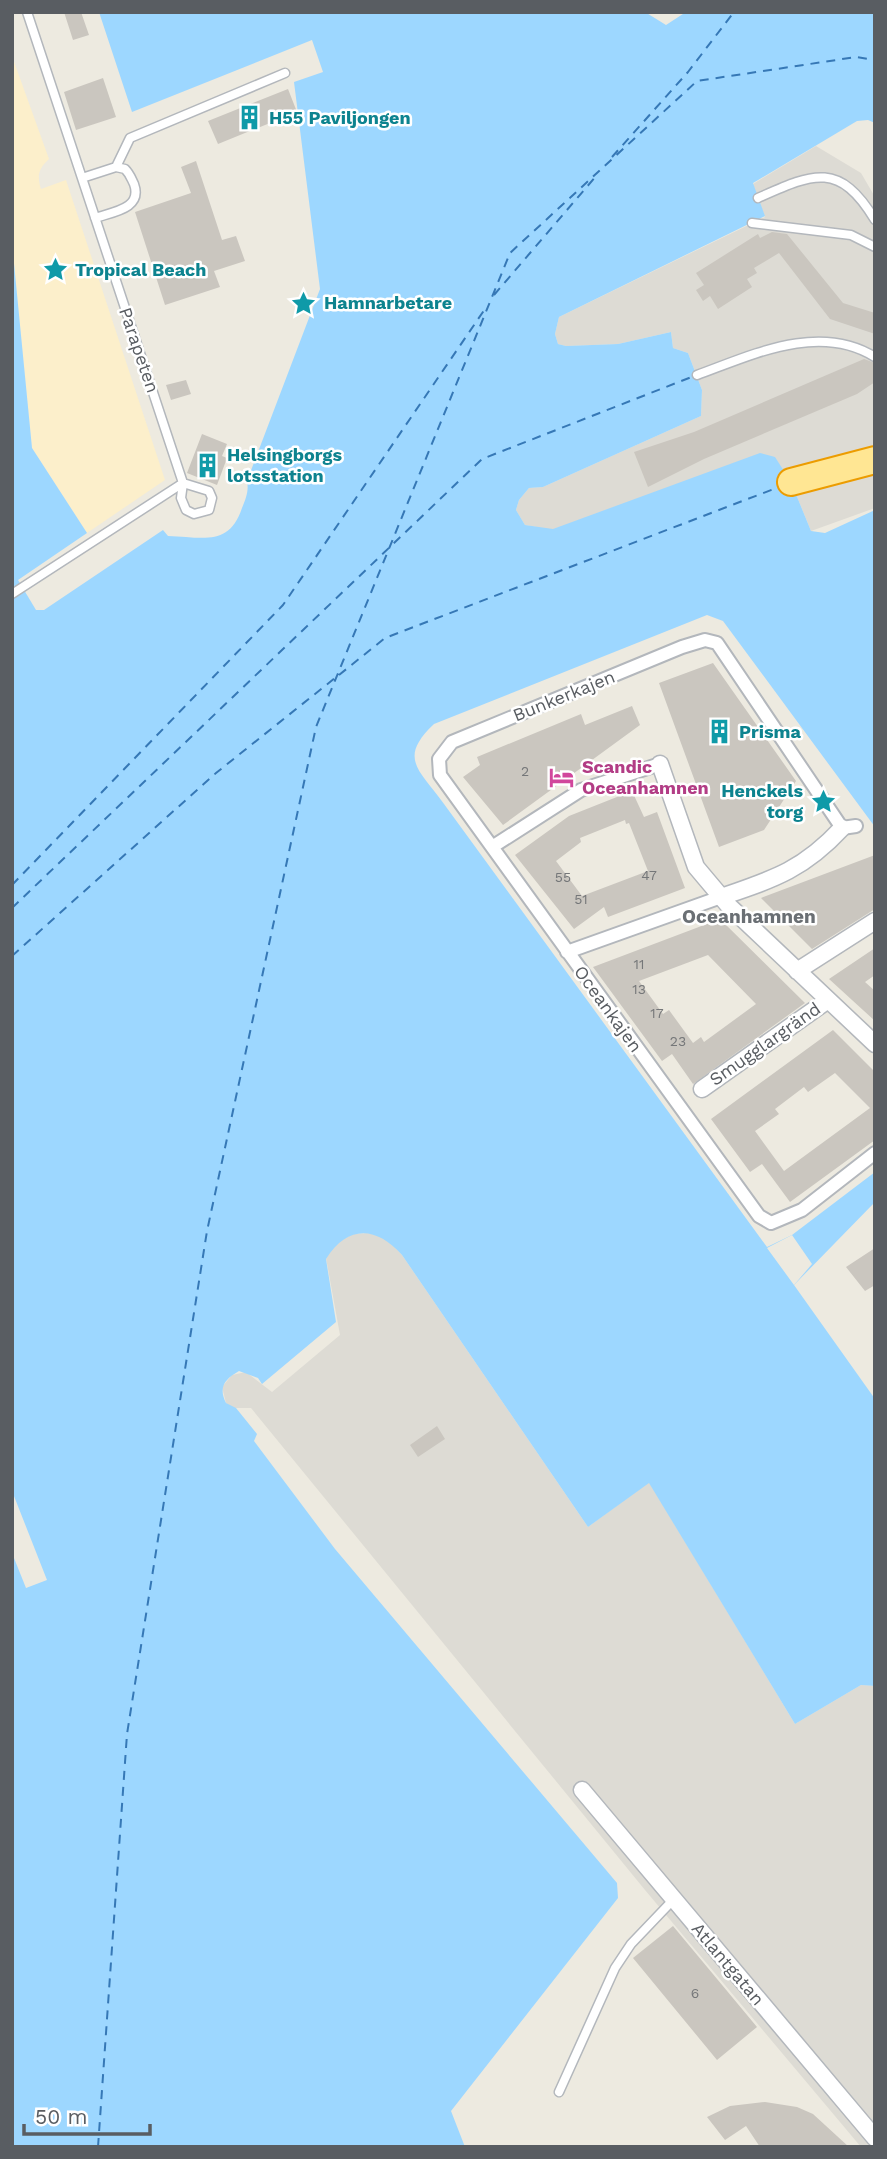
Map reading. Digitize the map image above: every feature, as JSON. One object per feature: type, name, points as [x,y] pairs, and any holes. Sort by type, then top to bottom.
[{"type":"highway","points":[[791,482],[875,460]]},
{"type":"street","name":"Bunkerkajen","points":[[439,760],[452,742],[705,640],[717,643],[849,827]]},
{"type":"street","name":"Oceankajen","points":[[439,760],[440,775],[572,949],[759,1216],[771,1223],[802,1210],[875,1153]]},
{"type":"street","points":[[492,847],[581,790],[660,764],[696,867],[721,897],[875,1044]]},
{"type":"street","points":[[572,949],[780,877],[820,851],[849,827]]},
{"type":"street","points":[[797,971],[875,921]]},
{"type":"street","name":"Smugglargränd","points":[[702,1089],[828,1000]]},
{"type":"street","name":"Atlantgatan","points":[[582,1790],[875,2138]]},
{"type":"lane","name":"Parapeten","points":[[27,12],[183,483],[181,498],[186,510],[194,514],[209,510],[212,498],[209,491],[183,483]]},
{"type":"lane","points":[[116,167],[130,138],[285,73]]},
{"type":"lane","points":[[82,178],[116,167],[130,173],[136,190],[135,200],[129,207],[95,218]]},
{"type":"lane","points":[[758,198],[806,177],[834,178],[848,185],[864,201],[875,220]]},
{"type":"lane","points":[[752,223],[852,235],[875,247]]},
{"type":"lane","points":[[697,375],[780,347],[824,340],[863,349],[875,357]]},
{"type":"lane","points":[[12,594],[183,483]]},
{"type":"lane","points":[[558,2092],[615,1968],[631,1944],[674,1899]]},
{"type":"shaded area","points":[[816,146],[861,173],[875,197],[875,508],[811,531],[791,482],[662,490],[553,530],[525,525],[516,510],[519,500],[529,488],[543,487],[701,416],[702,390],[688,353],[673,348],[671,332],[618,344],[566,346],[558,344],[555,334],[559,317],[765,217],[753,184]]},
{"type":"shaded area","points":[[369,1233],[388,1239],[402,1255],[588,1527],[649,1482],[795,1724],[861,1685],[875,1686],[875,2147],[861,2147],[645,1890],[251,1408],[231,1408],[226,1403],[222,1387],[232,1375],[246,1372],[272,1392],[340,1335],[326,1258],[336,1243],[353,1234]]},
{"type":"sand","name":"Tropical Beach","points":[[12,56],[49,159],[39,173],[41,189],[66,180],[165,480],[87,533],[32,448],[12,243]]},
{"type":"water","points":[[99,12],[645,12],[666,25],[686,12],[875,12],[875,123],[868,120],[857,121],[753,183],[765,216],[559,317],[555,334],[558,344],[566,346],[618,344],[671,332],[673,348],[688,353],[702,390],[701,416],[543,487],[529,488],[519,500],[516,510],[525,525],[553,529],[760,453],[775,457],[791,482],[811,531],[825,533],[875,510],[875,827],[723,621],[707,615],[434,724],[417,746],[415,756],[421,773],[767,1247],[792,1235],[875,1172],[875,1202],[794,1285],[875,1399],[875,1686],[861,1685],[795,1724],[649,1483],[588,1527],[402,1255],[383,1239],[363,1233],[353,1235],[335,1248],[326,1259],[336,1322],[262,1384],[258,1378],[239,1371],[227,1380],[223,1388],[226,1403],[236,1408],[257,1434],[254,1441],[335,1549],[617,1883],[618,1898],[451,2111],[465,2147],[12,2147],[12,243],[32,448],[87,533],[18,580],[36,610],[44,610],[163,530],[168,536],[203,538],[222,534],[230,529],[245,501],[247,481],[320,289],[294,82],[323,72],[312,40],[132,112]]},
{"type":"pier","points":[[792,1235],[812,1264],[794,1285],[767,1248]]},
{"type":"pier","points":[[12,1491],[47,1580],[26,1588],[12,1553]]},
{"type":"building","points":[[64,12],[81,12],[89,35],[73,40]]},
{"type":"building","points":[[103,78],[116,117],[76,130],[64,92]]},
{"type":"building","name":"H55 Paviljongen","points":[[288,89],[297,112],[218,144],[208,121]]},
{"type":"building","points":[[196,161],[222,240],[236,236],[245,261],[214,271],[220,287],[165,305],[135,212],[191,193],[181,167]]},
{"type":"building","points":[[772,232],[787,234],[843,303],[875,313],[875,334],[830,319],[779,253],[754,268],[757,273],[747,279],[752,287],[718,309],[710,296],[703,301],[696,290],[704,285],[696,273],[758,234],[760,238]]},
{"type":"building","points":[[864,359],[875,363],[875,382],[857,394],[704,459],[648,487],[634,452],[694,432]]},
{"type":"building","points":[[186,380],[191,394],[171,400],[166,385]]},
{"type":"building","name":"Helsingborgs lotsstation","points":[[202,434],[227,444],[222,456],[227,458],[217,485],[187,473]]},
{"type":"building","name":"Prisma","points":[[713,663],[796,781],[764,830],[719,847],[659,683]]},
{"type":"building","points":[[632,706],[640,725],[503,825],[463,777],[480,765],[477,757],[581,714],[585,725]]},
{"type":"building","points":[[632,791],[644,817],[657,812],[685,888],[608,917],[604,907],[574,929],[515,855],[569,816]],"holes":[[[625,820],[626,824],[629,823],[648,871],[582,896],[556,861],[581,842],[580,838]]]},
{"type":"building","points":[[875,855],[875,909],[812,949],[761,898]]},
{"type":"building","points":[[720,919],[805,1003],[693,1084],[672,1054],[662,1061],[593,967]],"holes":[[[708,955],[756,1004],[704,1042],[701,1037],[693,1043],[669,1010],[663,1014],[639,981]]]},
{"type":"building","points":[[875,948],[875,975],[865,982],[875,991],[875,1021],[829,979]]},
{"type":"building","points":[[833,1030],[875,1072],[875,1140],[790,1202],[762,1164],[750,1172],[711,1119]],"holes":[[[835,1073],[870,1108],[784,1171],[755,1131],[779,1114],[775,1109],[804,1087],[808,1092]]]},
{"type":"building","points":[[875,1248],[875,1285],[865,1291],[846,1267]]},
{"type":"building","points":[[437,1426],[445,1439],[418,1457],[410,1445]]},
{"type":"building","points":[[673,1926],[757,2027],[717,2060],[633,1958]]},
{"type":"building","points":[[765,2102],[797,2107],[813,2114],[849,2147],[760,2147],[746,2126],[725,2140],[707,2117],[730,2106]]},
{"type":"ferry route","points":[[612,157],[688,72],[734,12]]},
{"type":"ferry route","points":[[98,2147],[127,1734],[207,1231],[316,727],[510,253],[697,81],[856,57],[875,60]]},
{"type":"ferry route","points":[[494,295],[597,175]]},
{"type":"ferry route","points":[[12,885],[283,605],[487,306]]},
{"type":"ferry route","points":[[12,908],[482,459],[694,376]]},
{"type":"ferry route","points":[[339,675],[385,638],[779,487]]},
{"type":"ferry route","points":[[12,956],[216,773],[335,678]]},
{"type":"place","name":"H55 Paviljongen","points":[[249,118]]},
{"type":"place","name":"Tropical Beach","points":[[55,270]]},
{"type":"place","name":"Hamnarbetare","points":[[304,303]]},
{"type":"place","name":"Helsingborgs lotsstation","points":[[207,465]]},
{"type":"place","name":"Prisma","points":[[719,732]]},
{"type":"place","name":"Scandic Oceanhamnen","points":[[562,777]]},
{"type":"place","name":"Henckels torg","points":[[823,801]]},
{"type":"district","name":"Oceanhamnen","points":[[749,916]]}]
